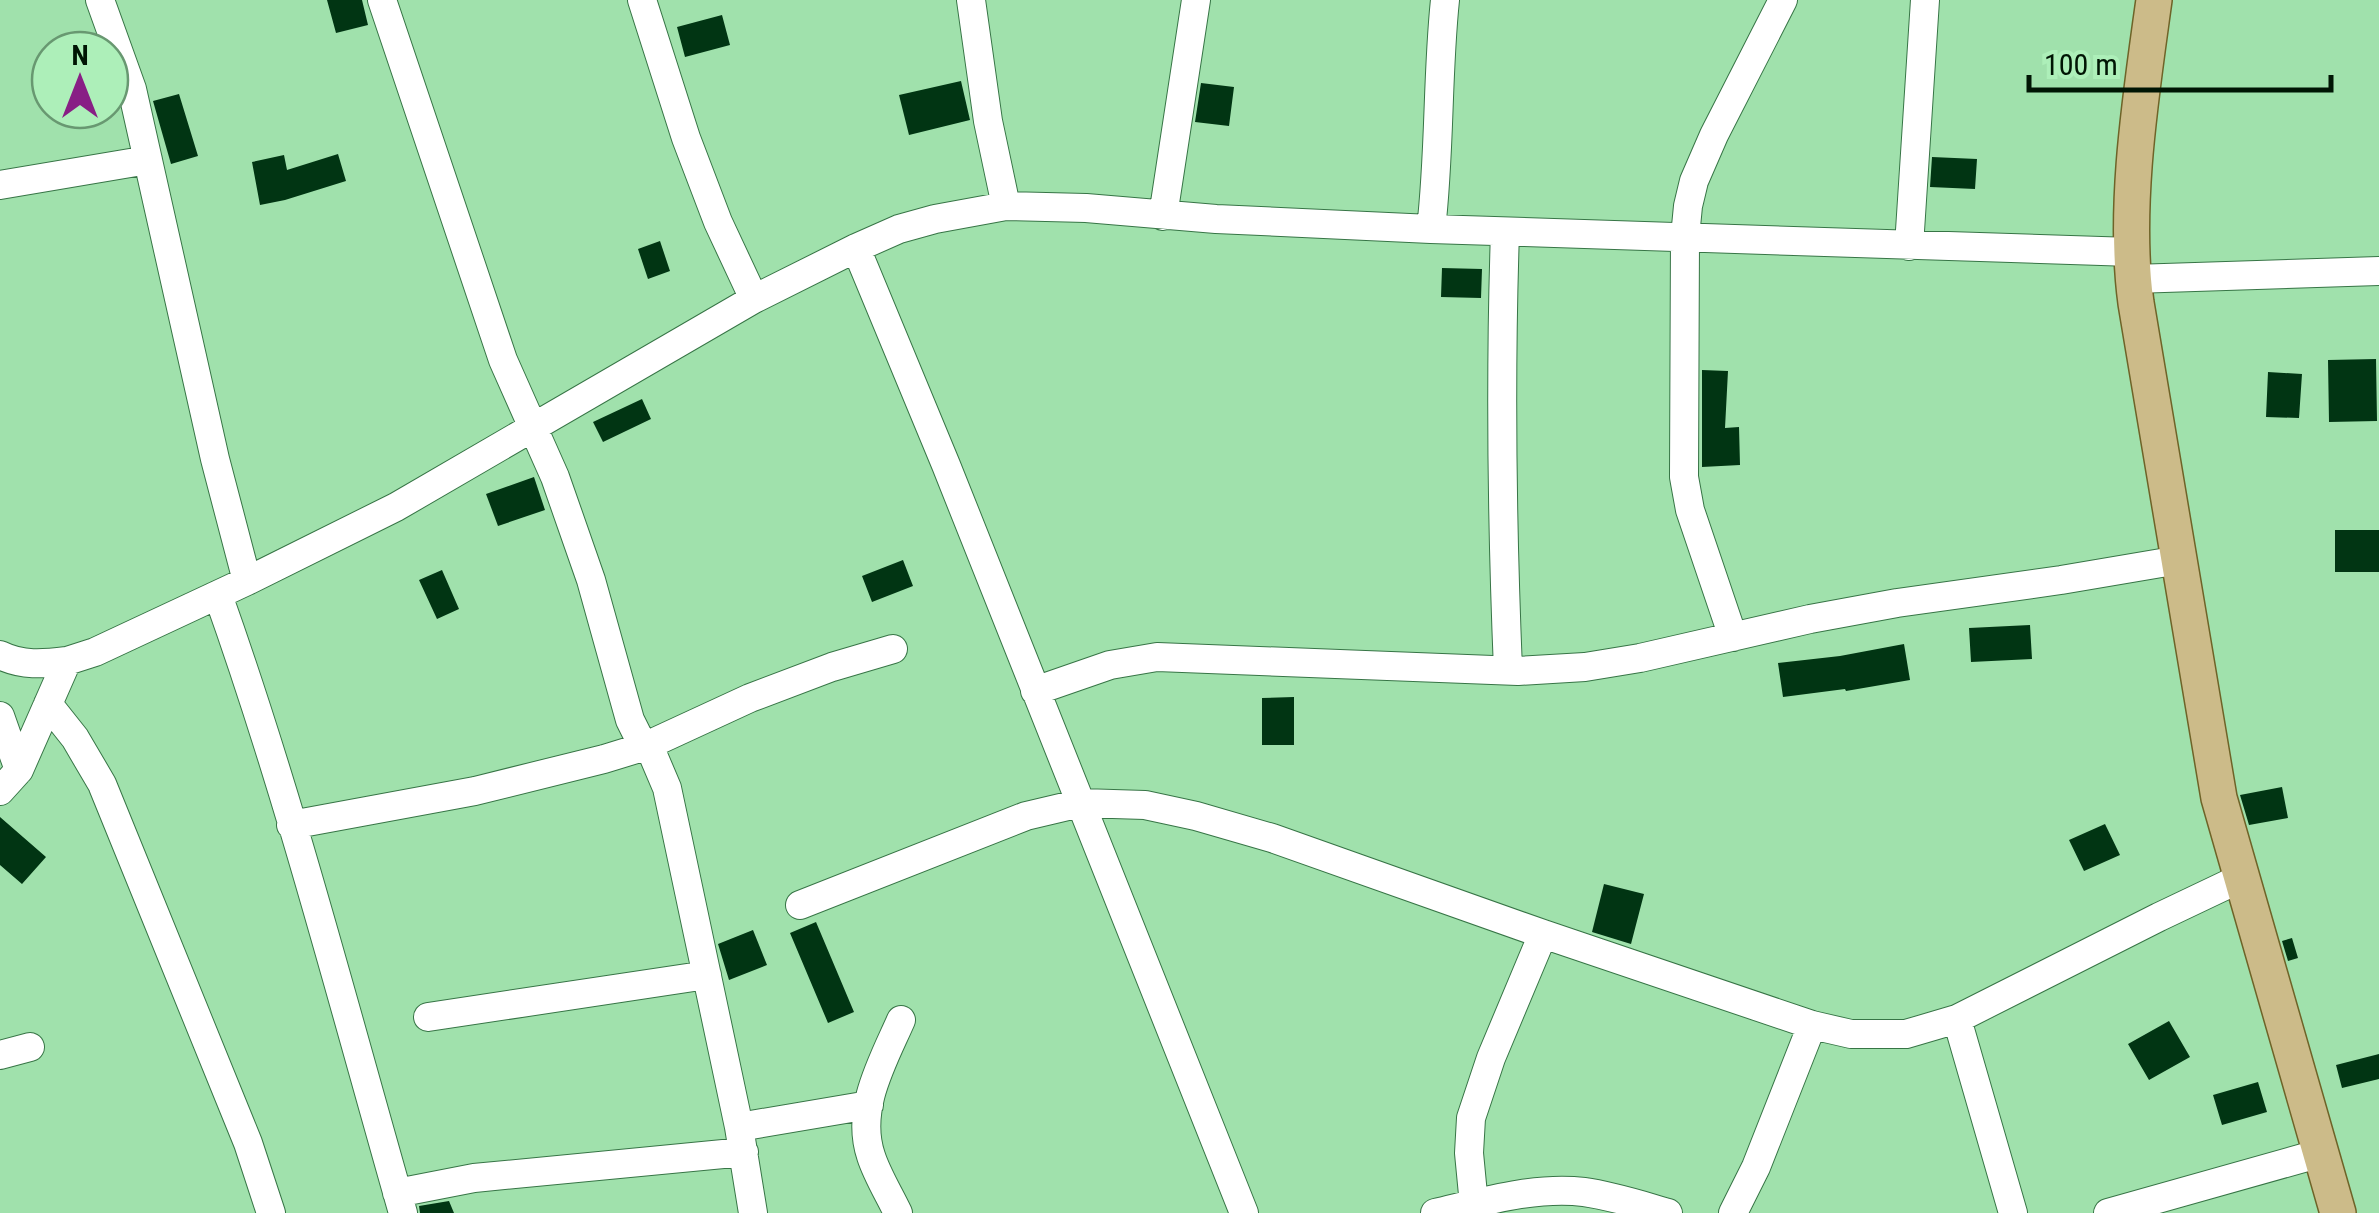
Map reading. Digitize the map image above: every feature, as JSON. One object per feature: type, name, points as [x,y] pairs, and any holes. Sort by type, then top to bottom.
[{"type":"main road","points":[[2154,0],[2137,142],[2132,265],[2220,798],[2338,1213]]},
{"type":"street","points":[[100,0],[132,88],[215,459],[247,582]]},
{"type":"street","points":[[382,0],[503,360],[555,478],[591,580],[630,720],[653,755],[668,788],[753,1213]]},
{"type":"street","points":[[642,0],[692,154],[754,299]]},
{"type":"street","points":[[972,0],[988,121],[1006,206]]},
{"type":"street","points":[[1163,216],[1196,0]]},
{"type":"street","points":[[1432,229],[1445,0]]},
{"type":"street","points":[[1733,637],[1690,510],[1684,477],[1685,237],[1694,181],[1783,0]]},
{"type":"street","points":[[1908,246],[1925,0]]},
{"type":"street","points":[[0,186],[148,160]]},
{"type":"street","points":[[0,655],[38,665],[95,652],[396,507],[754,299],[856,248],[899,229],[1006,206],[1432,229],[1908,246],[2132,265],[2379,270]]},
{"type":"street","points":[[1506,232],[1502,509],[1508,670]]},
{"type":"street","points":[[856,248],[1244,1213]]},
{"type":"street","points":[[1035,690],[1110,665],[1157,657],[1508,670],[1584,667],[1898,603],[2179,560]]},
{"type":"street","points":[[218,595],[245,671],[400,1203],[474,1178],[741,1140],[869,1105]]},
{"type":"street","points":[[291,825],[476,791],[646,746],[750,698],[892,649]]},
{"type":"street","points":[[9,780],[67,661]]},
{"type":"street","points":[[48,704],[75,738],[102,784],[235,1111],[271,1213]]},
{"type":"street","points":[[0,716],[9,780]]},
{"type":"street","points":[[800,905],[1026,816],[1081,803],[1145,805],[1272,838],[1812,1025],[1851,1034],[1906,1034],[1958,1019],[2240,878]]},
{"type":"street","points":[[1474,1205],[1468,1152],[1471,1118],[1491,1058],[1543,934]]},
{"type":"street","points":[[428,1017],[707,975]]},
{"type":"street","points":[[1958,1019],[2013,1213]]},
{"type":"street","points":[[898,1213],[870,1154],[866,1130],[871,1088],[901,1020]]},
{"type":"street","points":[[1734,1213],[1812,1025]]},
{"type":"street","points":[[0,1056],[30,1047]]},
{"type":"street","points":[[2108,1213],[2321,1152]]},
{"type":"street","points":[[1434,1213],[1538,1192],[1580,1192],[1668,1213]]},
{"type":"building","points":[[327,0],[362,0],[368,25],[336,33]]},
{"type":"building","points":[[722,15],[730,45],[685,57],[677,27]]},
{"type":"building","points":[[961,81],[970,120],[909,135],[899,95]]},
{"type":"building","points":[[1201,83],[1234,87],[1229,126],[1195,122]]},
{"type":"building","points":[[179,94],[198,156],[171,164],[153,101]]},
{"type":"building","points":[[338,154],[346,181],[260,205],[252,162],[284,155],[287,170]]},
{"type":"building","points":[[1932,157],[1977,159],[1975,189],[1930,187]]},
{"type":"building","points":[[660,241],[670,271],[648,279],[638,249]]},
{"type":"building","points":[[1442,268],[1482,269],[1481,298],[1441,297]]},
{"type":"building","points":[[2376,359],[2377,421],[2329,422],[2328,360]]},
{"type":"building","points":[[1702,370],[1728,371],[1725,428],[1739,427],[1740,465],[1702,467]]},
{"type":"building","points":[[2268,372],[2302,374],[2299,418],[2266,417]]},
{"type":"building","points":[[642,399],[651,419],[603,442],[593,422]]},
{"type":"building","points":[[534,477],[545,510],[498,526],[486,494]]},
{"type":"building","points":[[2335,530],[2379,530],[2379,572],[2335,572]]},
{"type":"building","points":[[903,560],[913,586],[872,602],[862,576]]},
{"type":"building","points":[[442,570],[459,609],[437,619],[419,580]]},
{"type":"building","points":[[2030,625],[2032,659],[1971,662],[1969,628]]},
{"type":"building","points":[[1904,644],[1910,680],[1783,697],[1778,663]]},
{"type":"building","points":[[1294,697],[1294,745],[1262,745],[1262,698]]},
{"type":"building","points":[[2282,787],[2288,818],[2249,825],[2240,795]]},
{"type":"building","points":[[0,817],[46,857],[22,884],[0,865]]},
{"type":"building","points":[[2105,824],[2120,855],[2084,871],[2069,840]]},
{"type":"building","points":[[1604,884],[1644,894],[1631,944],[1592,932]]},
{"type":"building","points":[[816,922],[854,1012],[828,1023],[790,933]]},
{"type":"building","points":[[753,930],[767,965],[729,980],[718,944]]},
{"type":"building","points":[[2292,938],[2298,958],[2288,961],[2282,941]]},
{"type":"building","points":[[2169,1021],[2190,1057],[2149,1080],[2128,1044]]},
{"type":"building","points":[[2379,1054],[2379,1079],[2342,1088],[2336,1065]]},
{"type":"building","points":[[2258,1082],[2267,1112],[2222,1125],[2213,1095]]},
{"type":"building","points":[[449,1201],[454,1213],[420,1213],[419,1206]]}]
